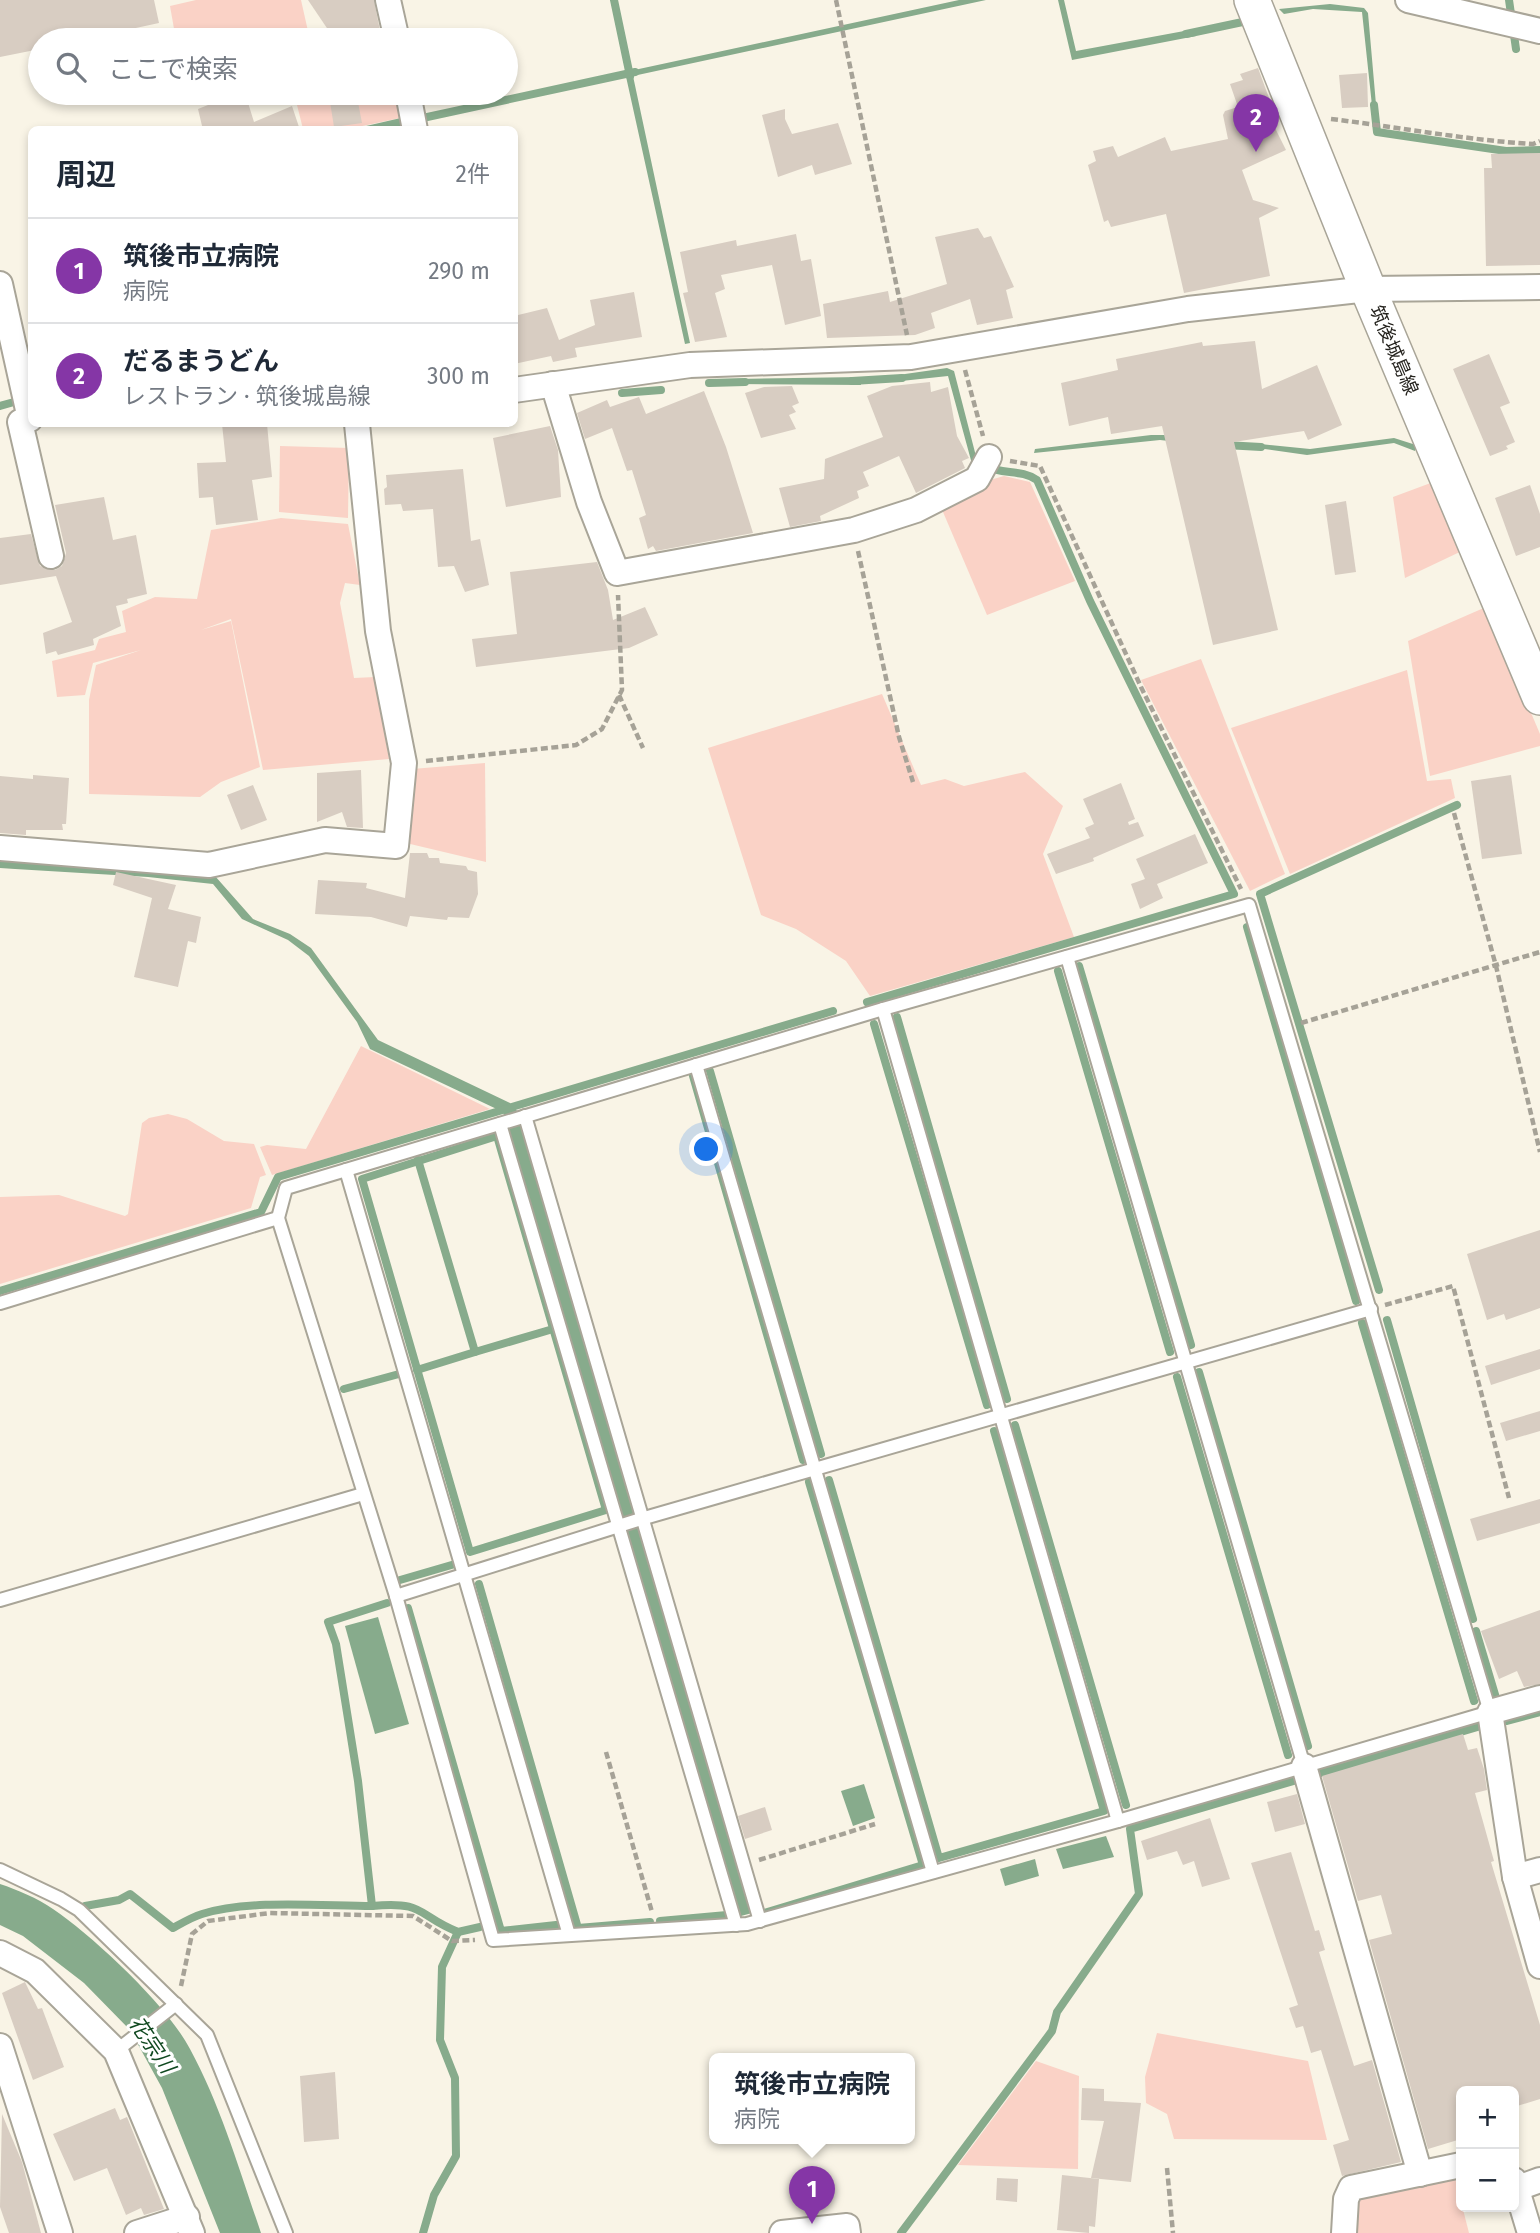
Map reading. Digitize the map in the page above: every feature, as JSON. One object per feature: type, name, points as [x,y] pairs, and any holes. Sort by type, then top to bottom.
[{"type":"main road","name":"筑後城島線","points":[[1252,0],[1368,289],[1540,697]]},
{"type":"street","points":[[388,0],[394,28]]},
{"type":"street","points":[[1408,0],[1540,31]]},
{"type":"street","points":[[410,105],[414,126]]},
{"type":"street","points":[[0,284],[20,422],[51,556]]},
{"type":"street","points":[[518,389],[690,365],[911,356],[1188,309],[1368,289],[1540,287]]},
{"type":"street","points":[[553,384],[589,502],[617,573],[854,530],[916,510],[977,479],[989,457]]},
{"type":"street","points":[[0,848],[209,865],[325,840],[396,846],[404,763],[378,631],[357,427]]},
{"type":"street","points":[[1540,1698],[1490,1712],[1515,1877],[1540,1966]]},
{"type":"street","points":[[1304,1766],[1420,2174]]},
{"type":"street","points":[[1515,1877],[1540,1870]]},
{"type":"street","points":[[0,1953],[35,1970],[122,2045],[190,2225],[137,2233]]},
{"type":"street","points":[[0,2046],[60,2233]]},
{"type":"street","points":[[1343,2233],[1346,2199],[1351,2189],[1456,2166]]},
{"type":"street","points":[[1524,2183],[1530,2233]]},
{"type":"street","points":[[782,2233],[847,2226],[848,2233]]},
{"type":"lane","points":[[1250,905],[1490,1712],[1118,1821],[760,1920],[736,1925],[493,1940],[396,1596],[278,1218],[286,1188],[883,1009],[1067,957],[1250,905]]},
{"type":"lane","points":[[1067,957],[1304,1766]]},
{"type":"lane","points":[[883,1009],[1118,1821]]},
{"type":"lane","points":[[696,1065],[933,1872]]},
{"type":"lane","points":[[524,1116],[760,1920]]},
{"type":"lane","points":[[500,1124],[736,1925]]},
{"type":"lane","points":[[346,1170],[569,1935]]},
{"type":"lane","points":[[0,1303],[278,1218]]},
{"type":"lane","points":[[396,1596],[641,1519],[1371,1309]]},
{"type":"lane","points":[[0,1600],[363,1494]]},
{"type":"lane","points":[[0,1870],[79,1910],[173,2007],[207,2035],[286,2233]]},
{"type":"lane","points":[[122,2045],[173,2007]]},
{"type":"path","points":[[836,0],[911,356]]},
{"type":"path","points":[[1299,116],[1421,129],[1471,141],[1533,144],[1540,141]]},
{"type":"path","points":[[959,346],[989,457],[1040,466],[1140,687],[1250,905]]},
{"type":"path","points":[[854,530],[899,737],[913,782]]},
{"type":"path","points":[[404,763],[576,744],[602,729],[622,690],[617,573]]},
{"type":"path","points":[[619,695],[643,748]]},
{"type":"path","points":[[1454,813],[1496,966],[1540,1152]]},
{"type":"path","points":[[1287,1027],[1540,952]]},
{"type":"path","points":[[1371,1309],[1453,1286],[1509,1498]]},
{"type":"path","points":[[606,1752],[658,1929]]},
{"type":"path","points":[[744,1864],[875,1824]]},
{"type":"path","points":[[173,2007],[192,1934],[208,1922],[270,1913],[413,1916],[452,1941],[493,1940]]},
{"type":"path","points":[[1167,2168],[1173,2233]]},
{"type":"shaded area","points":[[196,0],[301,0],[307,28],[174,28],[170,6]]},
{"type":"shaded area","points":[[297,105],[402,105],[405,117],[362,126],[302,126]]},
{"type":"shaded area","points":[[280,446],[349,448],[348,518],[279,512]]},
{"type":"shaded area","points":[[1004,476],[1030,482],[1075,581],[987,615],[940,505],[990,480]]},
{"type":"shaded area","points":[[1436,481],[1464,550],[1405,578],[1393,497]]},
{"type":"shaded area","points":[[281,518],[348,524],[360,585],[345,583],[340,603],[354,678],[375,677],[389,759],[263,770],[231,619],[201,630],[231,621],[260,767],[221,782],[200,797],[89,794],[89,700],[96,665],[141,650],[93,663],[85,695],[57,697],[52,661],[95,650],[99,639],[126,632],[122,611],[155,597],[197,599],[211,530]]},
{"type":"shaded area","points":[[1486,607],[1540,734],[1540,746],[1430,776],[1408,641]]},
{"type":"shaded area","points":[[1201,659],[1285,874],[1250,891],[1141,680]]},
{"type":"shaded area","points":[[1407,670],[1427,781],[1451,779],[1455,798],[1290,874],[1231,728]]},
{"type":"shaded area","points":[[882,694],[921,785],[945,779],[964,786],[1025,772],[1063,806],[1043,854],[1074,937],[870,996],[846,961],[796,929],[761,915],[708,748]]},
{"type":"shaded area","points":[[485,763],[486,862],[406,843],[412,769]]},
{"type":"shaded area","points":[[361,1046],[490,1109],[272,1175],[260,1147],[267,1145],[306,1149]]},
{"type":"shaded area","points":[[168,1114],[187,1119],[224,1141],[254,1144],[266,1175],[260,1177],[251,1208],[0,1284],[0,1197],[59,1195],[125,1216],[128,1214],[142,1123],[149,1118]]},
{"type":"shaded area","points":[[1157,2033],[1308,2061],[1327,2140],[1174,2139],[1167,2114],[1146,2103],[1145,2077]]},
{"type":"shaded area","points":[[1036,2061],[1079,2076],[1078,2169],[958,2165]]},
{"type":"shaded area","points":[[1454,2174],[1456,2212],[1464,2212],[1469,2233],[1349,2233],[1353,2195]]},
{"type":"water","points":[[959,0],[986,0],[633,76],[690,343],[685,344],[625,72]]},
{"type":"water","points":[[1058,0],[1064,0],[1076,51],[1195,29],[1196,36],[1072,60]]},
{"type":"water","points":[[1330,4],[1364,8],[1368,13],[1377,116],[1373,115],[1362,12],[1313,9],[1284,14],[1279,9]]},
{"type":"water","points":[[947,368],[954,371],[978,464],[972,464],[948,376],[892,382],[891,376]]},
{"type":"water","points":[[860,377],[861,385],[735,384],[735,379]]},
{"type":"water","points":[[1169,435],[1223,447],[1160,440],[1034,453],[1035,449]]},
{"type":"water","points":[[1394,438],[1416,445],[1415,451],[1394,443],[1307,455],[1250,447],[1251,443],[1310,449]]},
{"type":"water","points":[[0,861],[215,876],[253,919],[290,934],[311,948],[378,1040],[510,1103],[518,1112],[752,1913],[741,1916],[503,1112],[370,1049],[357,1022],[309,956],[288,940],[242,919],[213,884],[148,877],[0,868]]},
{"type":"water","points":[[378,1617],[409,1724],[375,1734],[345,1626]]},
{"type":"water","points":[[864,1784],[875,1818],[853,1826],[841,1791]]},
{"type":"water","points":[[1106,1836],[1114,1857],[1063,1869],[1056,1849]]},
{"type":"water","points":[[1035,1859],[1039,1876],[1005,1886],[1000,1869]]},
{"type":"water","name":"花宗川","points":[[0,1884],[47,1905],[70,1921],[128,1973],[165,2012],[190,2049],[221,2116],[261,2233],[220,2233],[162,2088],[130,2030],[84,1983],[23,1936],[0,1925]]},
{"type":"building","points":[[0,0],[154,0],[159,23],[136,28],[28,28],[28,51],[0,57]]},
{"type":"building","points":[[308,0],[374,0],[379,28],[327,28]]},
{"type":"building","points":[[1258,68],[1275,114],[1276,121],[1272,122],[1286,150],[1242,170],[1253,200],[1279,208],[1259,218],[1270,276],[1184,293],[1166,214],[1111,227],[1108,220],[1104,222],[1088,165],[1096,161],[1093,151],[1113,146],[1118,157],[1165,137],[1171,151],[1228,139],[1223,115],[1225,111],[1238,107],[1230,84],[1243,80],[1240,74]]},
{"type":"building","points":[[1367,73],[1368,107],[1342,108],[1339,75]]},
{"type":"building","points":[[208,105],[249,105],[254,122],[292,106],[299,126],[202,126],[198,109]]},
{"type":"building","points":[[330,105],[359,105],[362,123],[334,126]]},
{"type":"building","points":[[785,109],[785,119],[792,134],[838,123],[852,164],[815,175],[812,165],[778,177],[762,115]]},
{"type":"building","points":[[1540,153],[1540,265],[1486,266],[1484,168],[1492,168],[1491,154]]},
{"type":"building","points":[[978,228],[984,238],[991,236],[1014,287],[1006,290],[1013,318],[977,325],[970,299],[931,313],[935,328],[915,335],[827,338],[823,304],[888,291],[890,302],[947,284],[935,237]]},
{"type":"building","points":[[796,234],[801,261],[811,259],[821,316],[785,325],[772,265],[721,275],[725,289],[715,293],[727,337],[695,342],[683,293],[688,292],[680,252],[736,240],[737,246]]},
{"type":"building","points":[[634,292],[642,337],[575,348],[577,357],[553,362],[551,356],[518,363],[518,315],[547,308],[559,340],[595,325],[590,300]]},
{"type":"building","points":[[1255,341],[1262,389],[1317,365],[1342,425],[1308,440],[1304,431],[1234,442],[1278,630],[1213,645],[1162,426],[1111,434],[1108,417],[1069,426],[1061,383],[1118,370],[1116,359],[1202,342],[1203,346]]},
{"type":"building","points":[[1489,354],[1510,403],[1500,407],[1515,442],[1506,446],[1508,449],[1490,456],[1453,369]]},
{"type":"building","points":[[930,382],[931,392],[948,387],[957,436],[969,458],[962,461],[965,468],[916,493],[899,456],[863,472],[869,486],[857,491],[859,498],[820,516],[821,521],[790,527],[779,488],[824,479],[825,459],[883,437],[867,396],[892,386]]},
{"type":"building","points":[[792,386],[799,403],[792,406],[796,412],[789,415],[796,429],[761,438],[745,393],[764,387]]},
{"type":"building","points":[[704,391],[726,447],[753,533],[656,551],[653,546],[648,549],[639,518],[646,515],[632,470],[627,471],[612,428],[585,439],[577,413],[607,400],[610,407],[639,397],[646,414]]},
{"type":"building","points":[[550,426],[558,450],[561,497],[506,507],[493,438]]},
{"type":"building","points":[[222,427],[267,427],[272,477],[252,480],[258,520],[216,525],[213,497],[199,498],[197,463],[226,462]]},
{"type":"building","points":[[463,469],[471,541],[480,539],[489,585],[465,592],[454,566],[438,567],[433,509],[403,511],[401,504],[385,505],[384,489],[387,487],[386,475]]},
{"type":"building","points":[[1530,485],[1540,514],[1540,547],[1516,556],[1495,498]]},
{"type":"building","points":[[104,497],[113,540],[136,535],[147,594],[127,599],[128,603],[116,606],[121,626],[93,639],[94,645],[58,655],[56,651],[46,654],[43,633],[72,622],[56,576],[0,585],[0,538],[31,534],[40,566],[55,570],[62,566],[66,553],[55,505]]},
{"type":"building","points":[[1346,501],[1356,572],[1335,575],[1325,505]]},
{"type":"building","points":[[597,562],[608,590],[613,620],[645,607],[658,635],[629,648],[476,667],[472,639],[517,634],[510,572]]},
{"type":"building","points":[[361,770],[363,828],[347,827],[342,812],[317,822],[317,773]]},
{"type":"building","points":[[33,775],[69,778],[66,824],[62,824],[63,830],[26,830],[26,835],[0,833],[0,776],[33,779]]},
{"type":"building","points":[[1511,775],[1522,854],[1482,859],[1471,781]]},
{"type":"building","points":[[1121,783],[1135,819],[1128,822],[1129,825],[1138,822],[1144,836],[1093,858],[1094,861],[1056,874],[1047,854],[1090,838],[1085,828],[1094,824],[1083,799]]},
{"type":"building","points":[[253,785],[267,820],[241,830],[227,795]]},
{"type":"building","points":[[1195,834],[1208,863],[1157,884],[1163,898],[1140,909],[1131,884],[1145,879],[1136,859]]},
{"type":"building","points":[[410,853],[427,853],[429,858],[439,858],[440,863],[466,866],[468,870],[477,872],[478,894],[469,918],[448,917],[447,920],[410,916],[407,927],[371,917],[315,914],[318,880],[367,883],[366,888],[405,898]]},
{"type":"building","points":[[116,872],[176,885],[168,909],[201,917],[196,943],[188,941],[178,987],[134,977],[152,898],[113,885]]},
{"type":"building","points":[[1540,1230],[1540,1308],[1506,1320],[1504,1314],[1487,1320],[1467,1254]]},
{"type":"building","points":[[1540,1349],[1540,1369],[1491,1385],[1485,1366]]},
{"type":"building","points":[[1540,1411],[1540,1431],[1506,1441],[1500,1423]]},
{"type":"building","points":[[1540,1499],[1540,1523],[1477,1541],[1470,1519]]},
{"type":"building","points":[[1540,1610],[1540,1684],[1524,1687],[1517,1671],[1499,1679],[1481,1631]]},
{"type":"building","points":[[1463,1734],[1468,1750],[1477,1748],[1487,1790],[1475,1793],[1494,1861],[1491,1862],[1540,2025],[1540,2099],[1519,2105],[1519,2086],[1456,2086],[1456,2141],[1428,2149],[1369,1940],[1392,1934],[1381,1895],[1358,1901],[1322,1776]]},
{"type":"building","points":[[1297,1794],[1305,1824],[1275,1832],[1267,1802]]},
{"type":"building","points":[[765,1807],[772,1830],[745,1839],[738,1816]]},
{"type":"building","points":[[1210,1818],[1230,1879],[1202,1887],[1194,1861],[1183,1865],[1177,1851],[1147,1860],[1141,1841]]},
{"type":"building","points":[[1291,1852],[1315,1931],[1319,1930],[1325,1950],[1319,1952],[1354,2066],[1372,2060],[1401,2162],[1342,2176],[1333,2145],[1349,2140],[1321,2050],[1311,2053],[1303,2026],[1296,2028],[1289,2008],[1298,2005],[1251,1863]]},
{"type":"building","points":[[25,1982],[38,2009],[42,2008],[64,2067],[33,2080],[2,1993]]},
{"type":"building","points":[[335,2072],[339,2139],[304,2142],[300,2076]]},
{"type":"building","points":[[1082,2088],[1104,2089],[1104,2101],[1141,2103],[1131,2182],[1091,2178],[1104,2121],[1081,2120]]},
{"type":"building","points":[[115,2108],[120,2120],[127,2117],[164,2209],[144,2215],[141,2208],[126,2215],[107,2168],[74,2181],[53,2134]]},
{"type":"building","points":[[2,2114],[22,2162],[41,2233],[9,2233],[0,2207]]},
{"type":"building","points":[[1062,2175],[1099,2179],[1095,2227],[1089,2226],[1089,2233],[1057,2230]]},
{"type":"building","points":[[997,2178],[1018,2179],[1017,2202],[996,2200]]},
{"type":"waterway","points":[[614,0],[630,76]]},
{"type":"waterway","points":[[1509,0],[1516,49]]},
{"type":"waterway","points":[[1186,34],[1252,20]]},
{"type":"waterway","points":[[518,97],[635,72]]},
{"type":"waterway","points":[[418,119],[483,105]]},
{"type":"waterway","points":[[1374,105],[1377,132],[1506,151],[1540,150]]},
{"type":"waterway","points":[[384,126],[406,121]]},
{"type":"waterway","points":[[852,381],[902,378]]},
{"type":"waterway","points":[[709,383],[745,382]]},
{"type":"waterway","points":[[622,393],[661,390]]},
{"type":"waterway","points":[[0,406],[14,402]]},
{"type":"waterway","points":[[1225,445],[1261,447]]},
{"type":"waterway","points":[[867,1002],[1234,894],[1090,601],[1037,480],[1025,474],[986,466]]},
{"type":"waterway","points":[[1379,1290],[1260,894],[1457,805]]},
{"type":"waterway","points":[[1247,927],[1356,1301]]},
{"type":"waterway","points":[[1079,966],[1191,1345]]},
{"type":"waterway","points":[[1058,971],[1170,1352]]},
{"type":"waterway","points":[[505,1109],[833,1011]]},
{"type":"waterway","points":[[897,1017],[1007,1399]]},
{"type":"waterway","points":[[874,1024],[987,1405]]},
{"type":"waterway","points":[[710,1071],[821,1454]]},
{"type":"waterway","points":[[693,1076],[803,1460]]},
{"type":"waterway","points":[[0,1291],[261,1212],[278,1177],[506,1109]]},
{"type":"waterway","points":[[497,1136],[606,1510],[470,1552],[362,1179],[497,1136]]},
{"type":"waterway","points":[[418,1160],[475,1352],[553,1329]]},
{"type":"waterway","points":[[1387,1320],[1473,1619]]},
{"type":"waterway","points":[[1362,1323],[1474,1701]]},
{"type":"waterway","points":[[417,1370],[475,1352]]},
{"type":"waterway","points":[[1199,1372],[1308,1746]]},
{"type":"waterway","points":[[344,1389],[399,1374]]},
{"type":"waterway","points":[[1177,1377],[1288,1755]]},
{"type":"waterway","points":[[1015,1425],[1126,1805]]},
{"type":"waterway","points":[[829,1480],[939,1858],[1104,1811],[994,1431]]},
{"type":"waterway","points":[[761,1914],[923,1865],[809,1482]]},
{"type":"waterway","points":[[400,1580],[455,1564]]},
{"type":"waterway","points":[[479,1584],[578,1928],[650,1922]]},
{"type":"waterway","points":[[85,1906],[119,1900],[130,1894],[173,1928],[202,1914],[242,1906],[372,1906],[358,1781],[336,1644],[328,1622],[387,1603]]},
{"type":"waterway","points":[[408,1608],[501,1931],[556,1925]]},
{"type":"waterway","points":[[1476,1631],[1496,1698]]},
{"type":"waterway","points":[[1507,1721],[1540,1712]]},
{"type":"waterway","points":[[901,2233],[1052,2031],[1057,2012],[1139,1894],[1130,1829],[1481,1726]]},
{"type":"waterway","points":[[372,1906],[412,1908],[458,1932],[480,1927]]},
{"type":"waterway","points":[[660,1921],[727,1915]]},
{"type":"waterway","points":[[423,2233],[434,2195],[456,2156],[455,2078],[440,2040],[442,1967],[458,1932]]},
{"type":"place","name":"だるまうどん","points":[[1256,152]]},
{"type":"place","name":"筑後市立病院","points":[[812,2224]]}]
